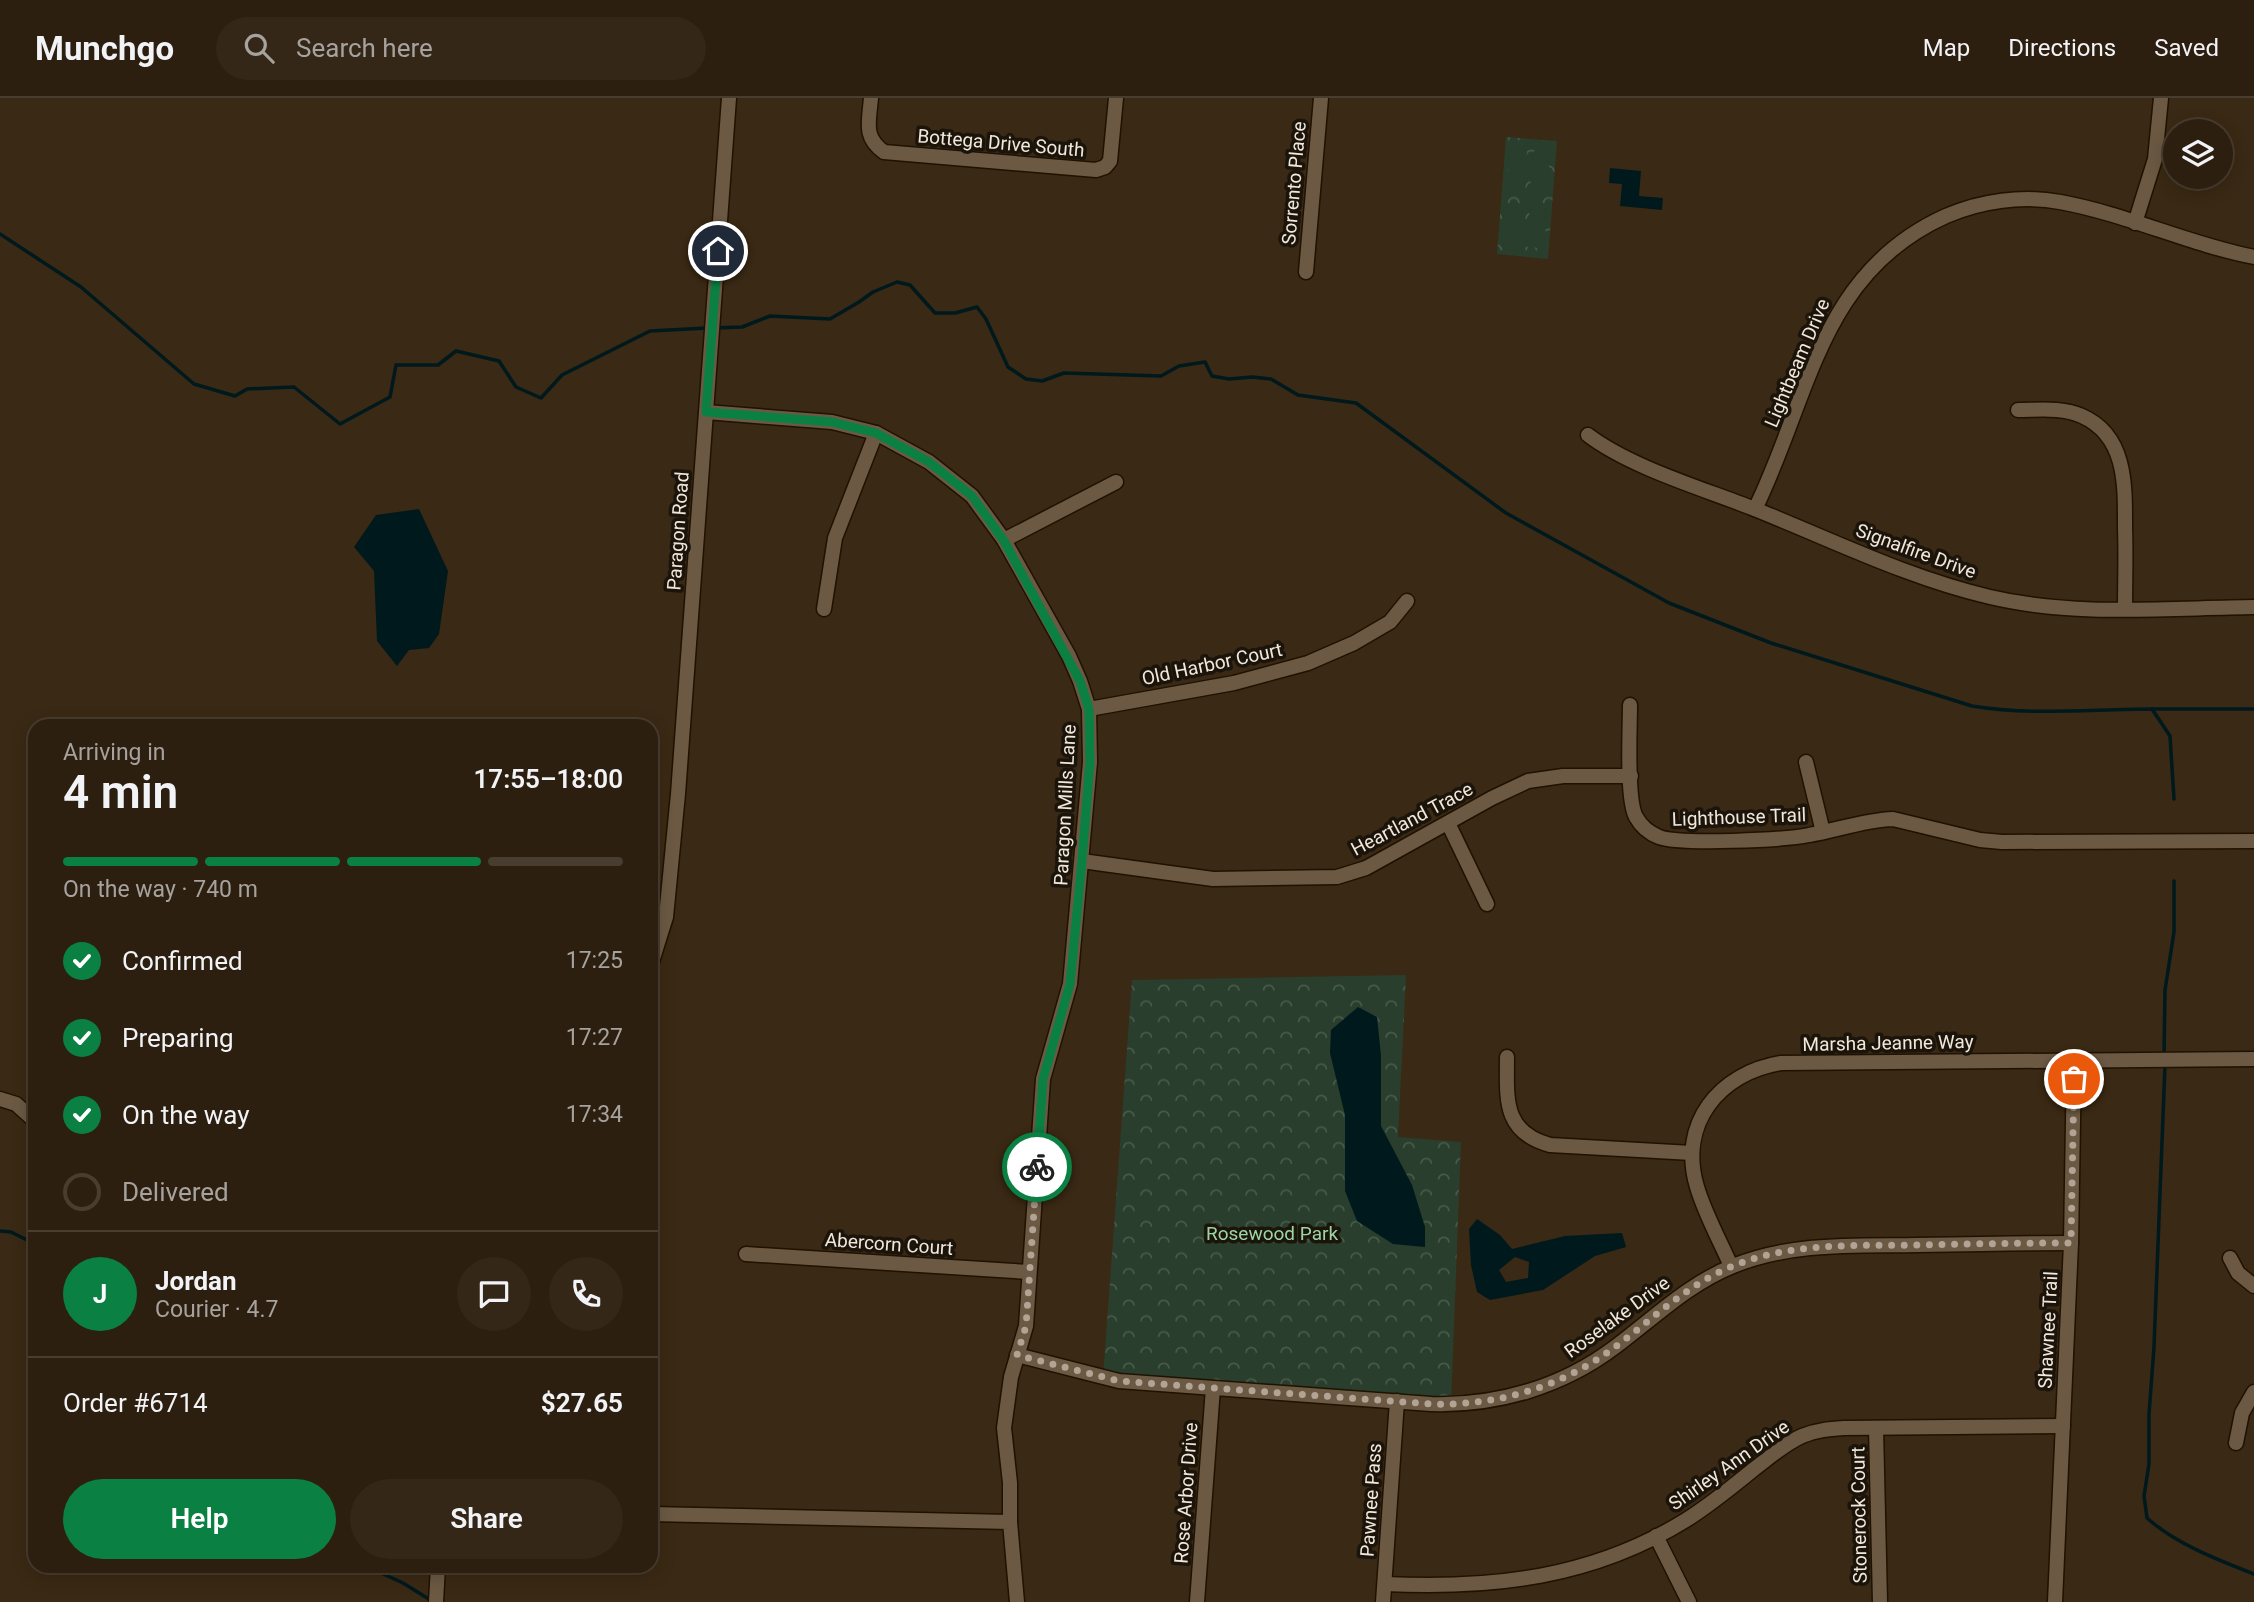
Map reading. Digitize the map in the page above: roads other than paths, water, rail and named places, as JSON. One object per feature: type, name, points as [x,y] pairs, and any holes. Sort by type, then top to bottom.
[{"type":"street","name":"Paragon Road","points":[[658,947],[663,934],[668,898],[729,98]]},
{"type":"street","name":"Bottega Drive South","points":[[871,98],[869,133],[873,144],[884,152],[1096,170],[1105,167],[1110,161],[1116,98]]},
{"type":"street","name":"Sorrento Place","points":[[1306,272],[1321,98]]},
{"type":"street","points":[[2135,223],[2155,159],[2161,98]]},
{"type":"street","name":"Lightbeam Drive","points":[[1755,509],[1839,310],[1862,277],[1895,246],[1929,224],[1977,205],[1998,201],[2039,200],[2058,202],[2254,257]]},
{"type":"street","points":[[2018,410],[2057,410],[2081,416],[2099,426],[2115,447],[2124,472],[2126,493],[2125,608]]},
{"type":"street","name":"Paragon Mills Lane","points":[[706,412],[832,422],[876,433],[929,462],[972,496],[1004,541],[1069,656],[1089,709],[1090,762],[1070,984],[1043,1079],[1026,1326],[1011,1377],[1004,1427],[1017,1602]]},
{"type":"street","points":[[824,609],[835,538],[876,433]]},
{"type":"street","name":"Signalfire Drive","points":[[1588,435],[1607,450],[1960,589],[2035,605],[2125,608],[2254,607]]},
{"type":"street","points":[[1004,541],[1116,482]]},
{"type":"street","name":"Old Harbor Court","points":[[1089,709],[1234,683],[1308,663],[1354,643],[1390,622],[1407,601]]},
{"type":"street","name":"Lighthouse Trail","points":[[1630,705],[1631,801],[1636,818],[1649,832],[1659,837],[1678,840],[1782,839],[1869,821],[1893,819],[1980,840],[2002,842],[2254,841]]},
{"type":"street","points":[[1806,762],[1823,832]]},
{"type":"street","name":"Heartland Trace","points":[[1082,861],[1213,879],[1325,878],[1352,873],[1366,867],[1528,781],[1563,776],[1631,776]]},
{"type":"street","points":[[1448,823],[1488,904]]},
{"type":"street","points":[[1507,1057],[1510,1112],[1521,1131],[1530,1137],[1550,1145],[1692,1153]]},
{"type":"street","name":"Marsha Jeanne Way","points":[[1731,1266],[1697,1187],[1692,1153],[1699,1124],[1713,1099],[1733,1080],[1766,1066],[1781,1063],[2254,1059]]},
{"type":"street","name":"Shawnee Trail","points":[[2055,1602],[2071,1243],[2074,1060]]},
{"type":"street","points":[[0,1099],[16,1104],[28,1115]]},
{"type":"street","name":"Roselake Drive","points":[[1017,1355],[1119,1381],[1397,1401],[1470,1403],[1506,1397],[1550,1384],[1596,1360],[1683,1294],[1731,1266],[1775,1253],[1832,1245],[2071,1243]]},
{"type":"street","name":"Abercorn Court","points":[[746,1254],[1029,1272]]},
{"type":"street","points":[[2230,1258],[2238,1273],[2254,1286]]},
{"type":"street","name":"Rose Arbor Drive","points":[[1197,1602],[1213,1388]]},
{"type":"street","points":[[2236,1443],[2242,1413],[2254,1392]]},
{"type":"street","name":"Pawnee Pass","points":[[1383,1602],[1397,1401]]},
{"type":"street","name":"Shirley Ann Drive","points":[[1385,1584],[1472,1586],[1535,1578],[1601,1559],[1656,1536],[1718,1498],[1784,1446],[1801,1436],[1829,1429],[2063,1426]]},
{"type":"street","name":"Stonerock Court","points":[[1876,1428],[1880,1602]]},
{"type":"street","points":[[658,1514],[1010,1522]]},
{"type":"street","points":[[1656,1536],[1689,1602]]},
{"type":"street","points":[[436,1602],[438,1573]]},
{"type":"water","points":[[1610,168],[1641,171],[1639,196],[1663,198],[1662,210],[1620,206],[1622,184],[1609,183]]},
{"type":"water","points":[[419,509],[448,571],[439,634],[429,648],[409,650],[397,666],[377,641],[374,571],[354,547],[376,515]]},
{"type":"water","points":[[1358,1007],[1377,1017],[1381,1056],[1381,1126],[1412,1185],[1425,1227],[1425,1247],[1393,1244],[1357,1221],[1345,1191],[1345,1115],[1330,1053],[1331,1030]]},
{"type":"water","points":[[1477,1219],[1500,1235],[1512,1249],[1565,1236],[1622,1233],[1626,1247],[1595,1256],[1543,1290],[1490,1300],[1477,1292],[1471,1265],[1469,1229]],"holes":[[[1515,1257],[1529,1262],[1528,1278],[1506,1282],[1499,1270]]]},
{"type":"waterway","points":[[0,234],[81,287],[194,384],[235,396],[247,389],[294,387],[340,424],[390,397],[396,365],[438,365],[456,351],[499,361],[516,387],[541,398],[562,375],[650,331],[707,328]]},
{"type":"waterway","points":[[715,328],[742,327],[770,316],[830,319],[873,292],[897,282],[910,285],[935,313],[955,313],[977,307],[986,319],[1008,367],[1026,379],[1042,381],[1064,373],[1161,376],[1179,366],[1205,362],[1212,376],[1229,379],[1271,379],[1298,395],[1356,403],[1506,513],[1669,603],[1771,643],[1972,706],[2039,711],[2152,709],[2170,736],[2174,799]]},
{"type":"waterway","points":[[2152,709],[2254,709]]},
{"type":"waterway","points":[[2164,1057],[2165,990],[2174,932],[2174,881]]},
{"type":"waterway","points":[[2165,1065],[2149,1464],[2144,1496],[2147,1518],[2184,1543],[2254,1574]]},
{"type":"waterway","points":[[0,1231],[11,1232],[28,1240]]},
{"type":"waterway","points":[[381,1573],[432,1601]]},
{"type":"park label","name":"Rosewood Park","points":[[1272,1233]]}]
